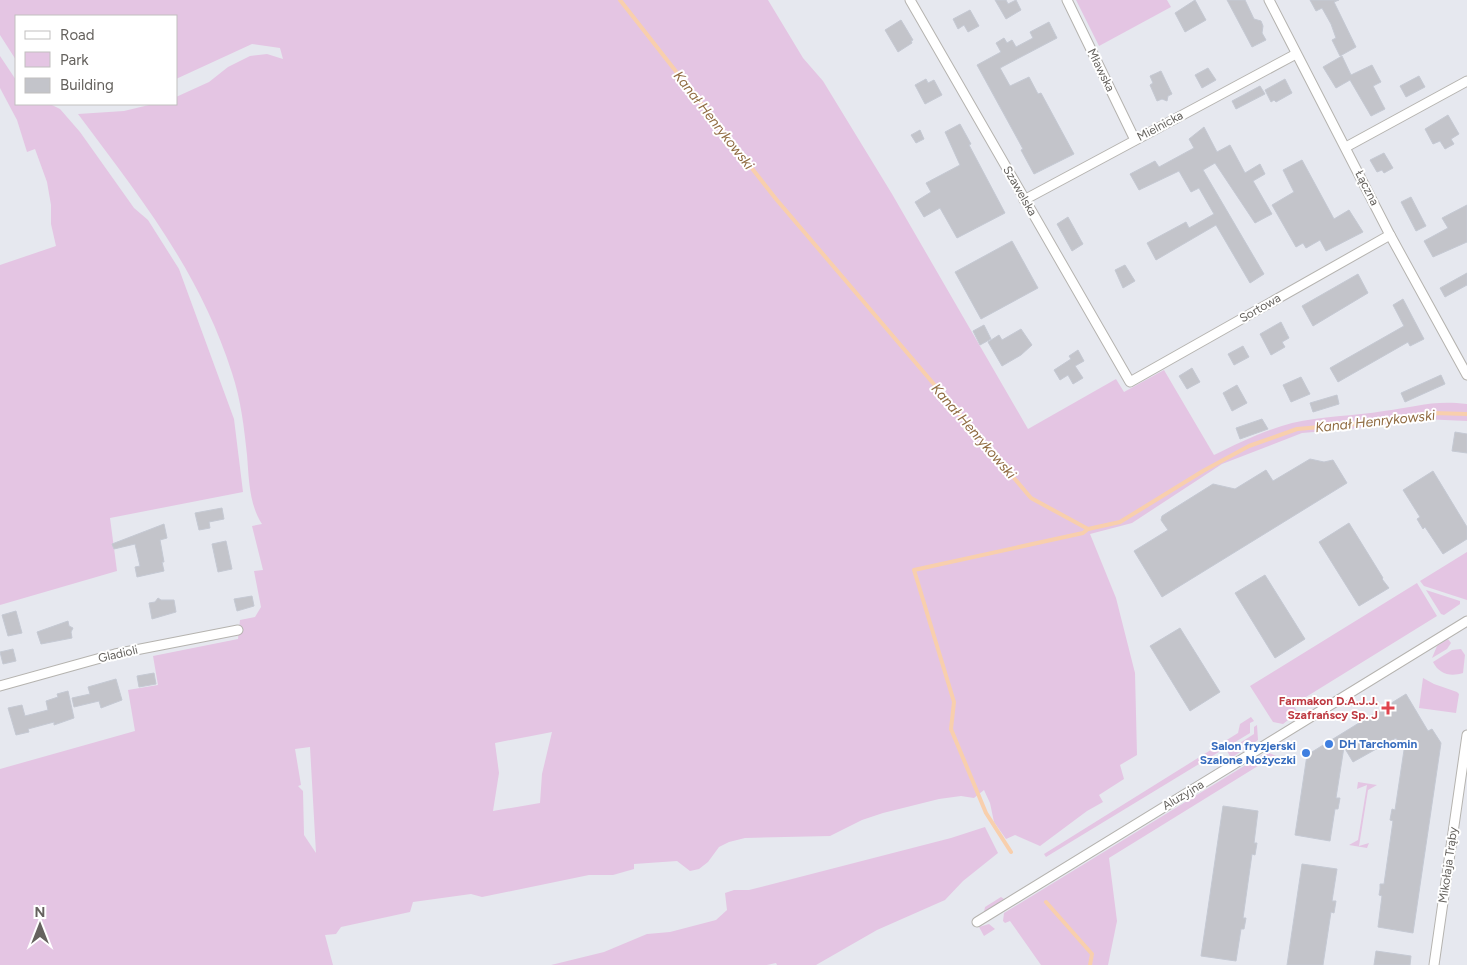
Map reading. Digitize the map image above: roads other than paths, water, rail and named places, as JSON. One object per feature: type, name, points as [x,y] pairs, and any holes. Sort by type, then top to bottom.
[{"type":"street","name":"Szawelska","points":[[910,0],[1130,382]]},
{"type":"street","name":"Mławska","points":[[1066,0],[1136,140]]},
{"type":"street","name":"Łączna","points":[[1269,0],[1390,235],[1467,375]]},
{"type":"street","name":"Mielnicka","points":[[1024,200],[1296,54]]},
{"type":"street","points":[[1346,147],[1467,82]]},
{"type":"street","name":"Sortowa","points":[[1130,382],[1390,235]]},
{"type":"street","name":"Aluzyjna","points":[[976,922],[1466,623]]},
{"type":"street","name":"Gladioli","points":[[0,686],[115,654],[238,630]]},
{"type":"street","name":"Mikołaja Trąby","points":[[1434,965],[1467,735]]},
{"type":"waterway","name":"Kanał Henrykowski","points":[[620,0],[776,199],[1031,498],[1088,529],[1120,522],[1203,471],[1249,446],[1297,429],[1390,421],[1433,413],[1467,414]]},
{"type":"waterway","points":[[1011,852],[986,813],[951,729],[954,702],[914,570],[1083,533],[1088,529]]},
{"type":"waterway","points":[[1046,902],[1092,954],[1090,965]]},
{"type":"place","name":"Farmakon D.A.J.J. Szafrańscy Sp. J","points":[[1388,708]]},
{"type":"place","name":"DH Tarchomin","points":[[1329,744]]},
{"type":"place","name":"Salon fryzjerski Szalone Nożyczki","points":[[1306,753]]}]
